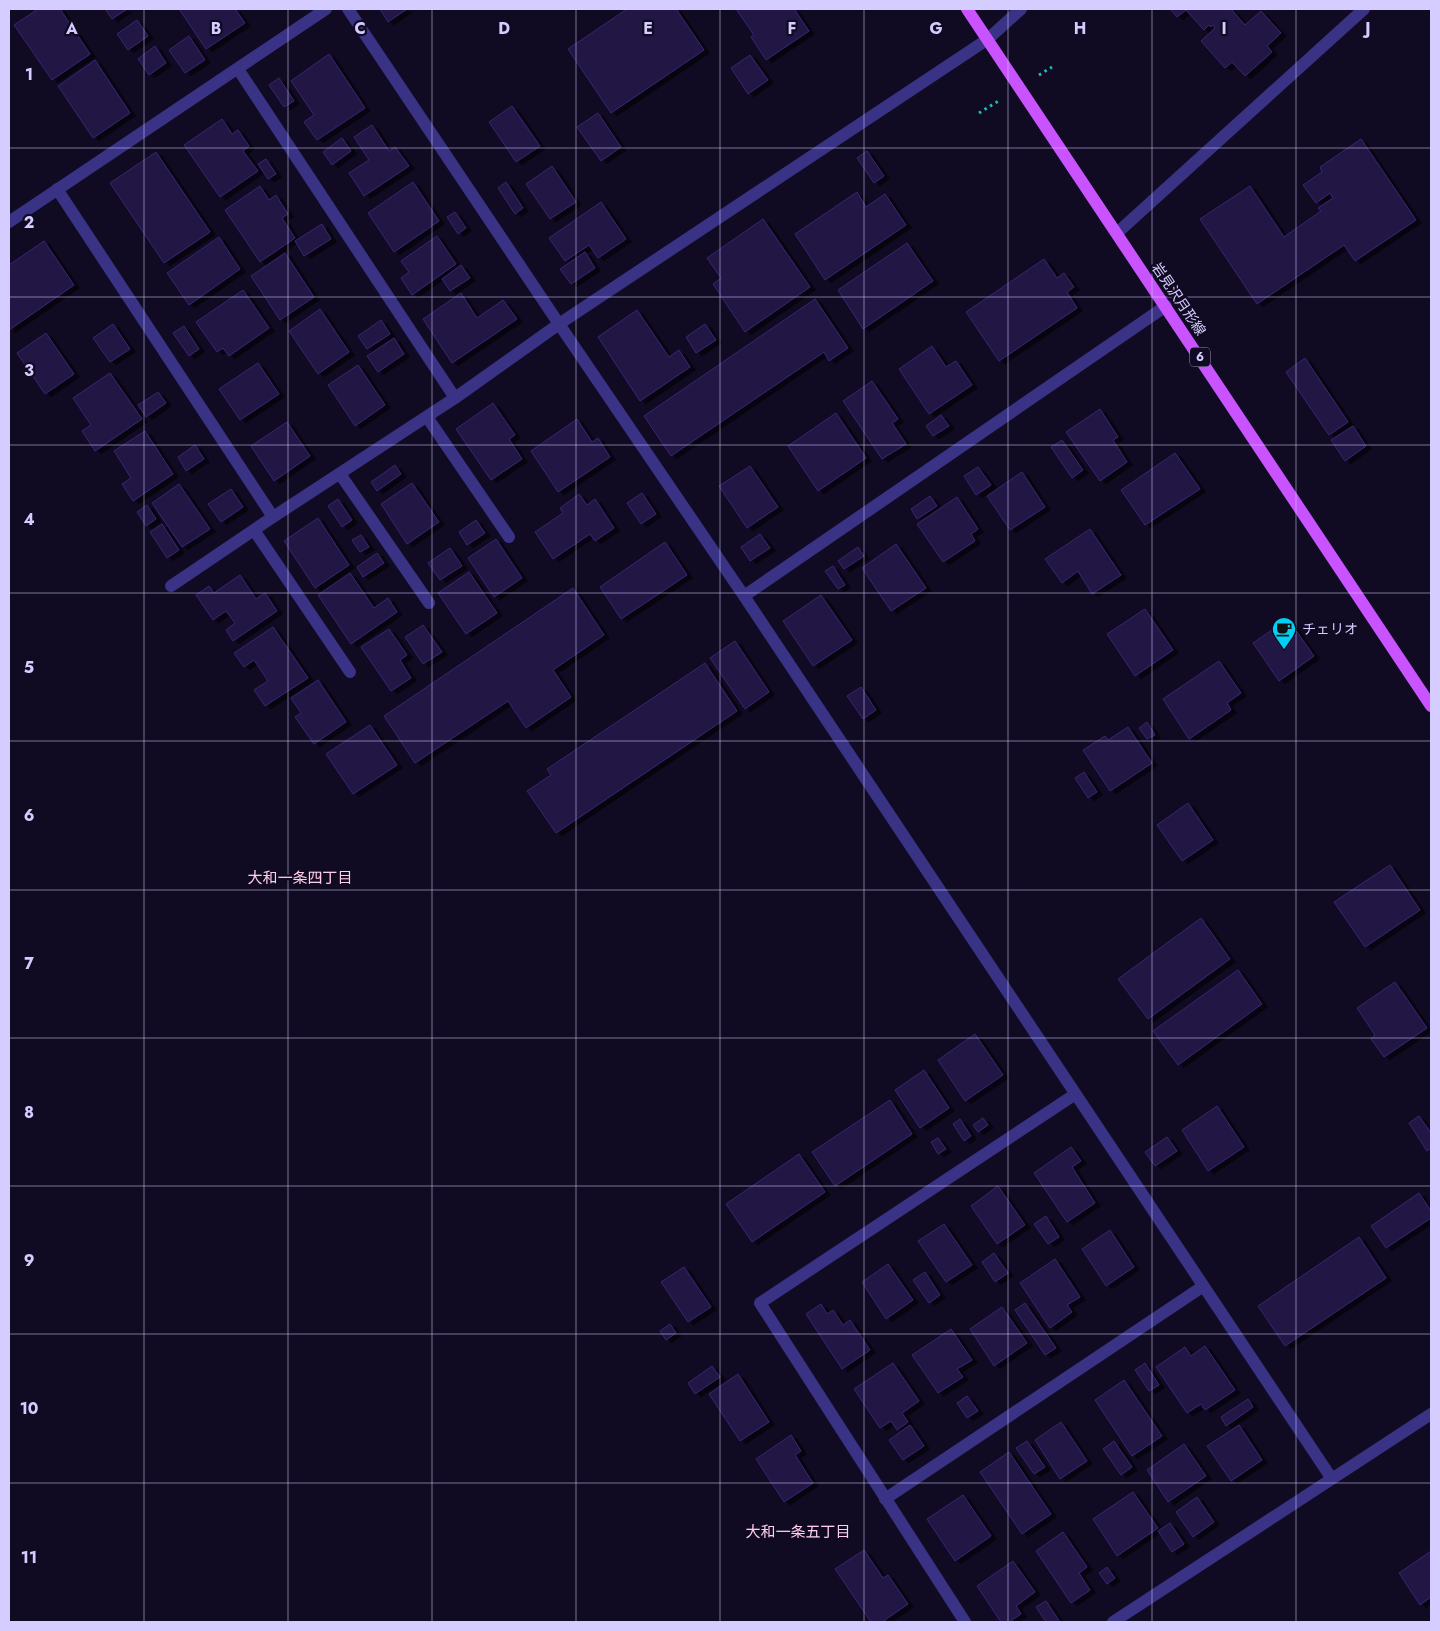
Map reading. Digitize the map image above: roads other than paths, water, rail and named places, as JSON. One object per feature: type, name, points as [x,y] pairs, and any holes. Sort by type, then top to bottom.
[{"type":"main road","name":"岩見沢月形線","points":[[967,9],[1431,706]]},
{"type":"street","points":[[9,222],[326,9]]},
{"type":"street","points":[[348,9],[744,596],[1074,1095],[1332,1480]]},
{"type":"street","points":[[171,586],[427,417],[559,324],[988,39],[1021,9]]},
{"type":"street","points":[[1117,233],[1364,9]]},
{"type":"street","points":[[238,69],[455,398]]},
{"type":"street","points":[[57,189],[273,517]]},
{"type":"street","points":[[744,596],[1166,306]]},
{"type":"street","points":[[427,417],[509,537]]},
{"type":"street","points":[[340,474],[429,603]]},
{"type":"street","points":[[254,530],[350,672]]},
{"type":"street","points":[[965,1622],[760,1303],[1074,1095]]},
{"type":"street","points":[[885,1499],[1202,1287]]},
{"type":"street","points":[[1113,1622],[1431,1414]]},
{"type":"place","name":"チェリオ","points":[[1284,650]]},
{"type":"district","name":"大和一条四丁目","points":[[300,878]]},
{"type":"district","name":"大和一条五丁目","points":[[798,1532]]}]
